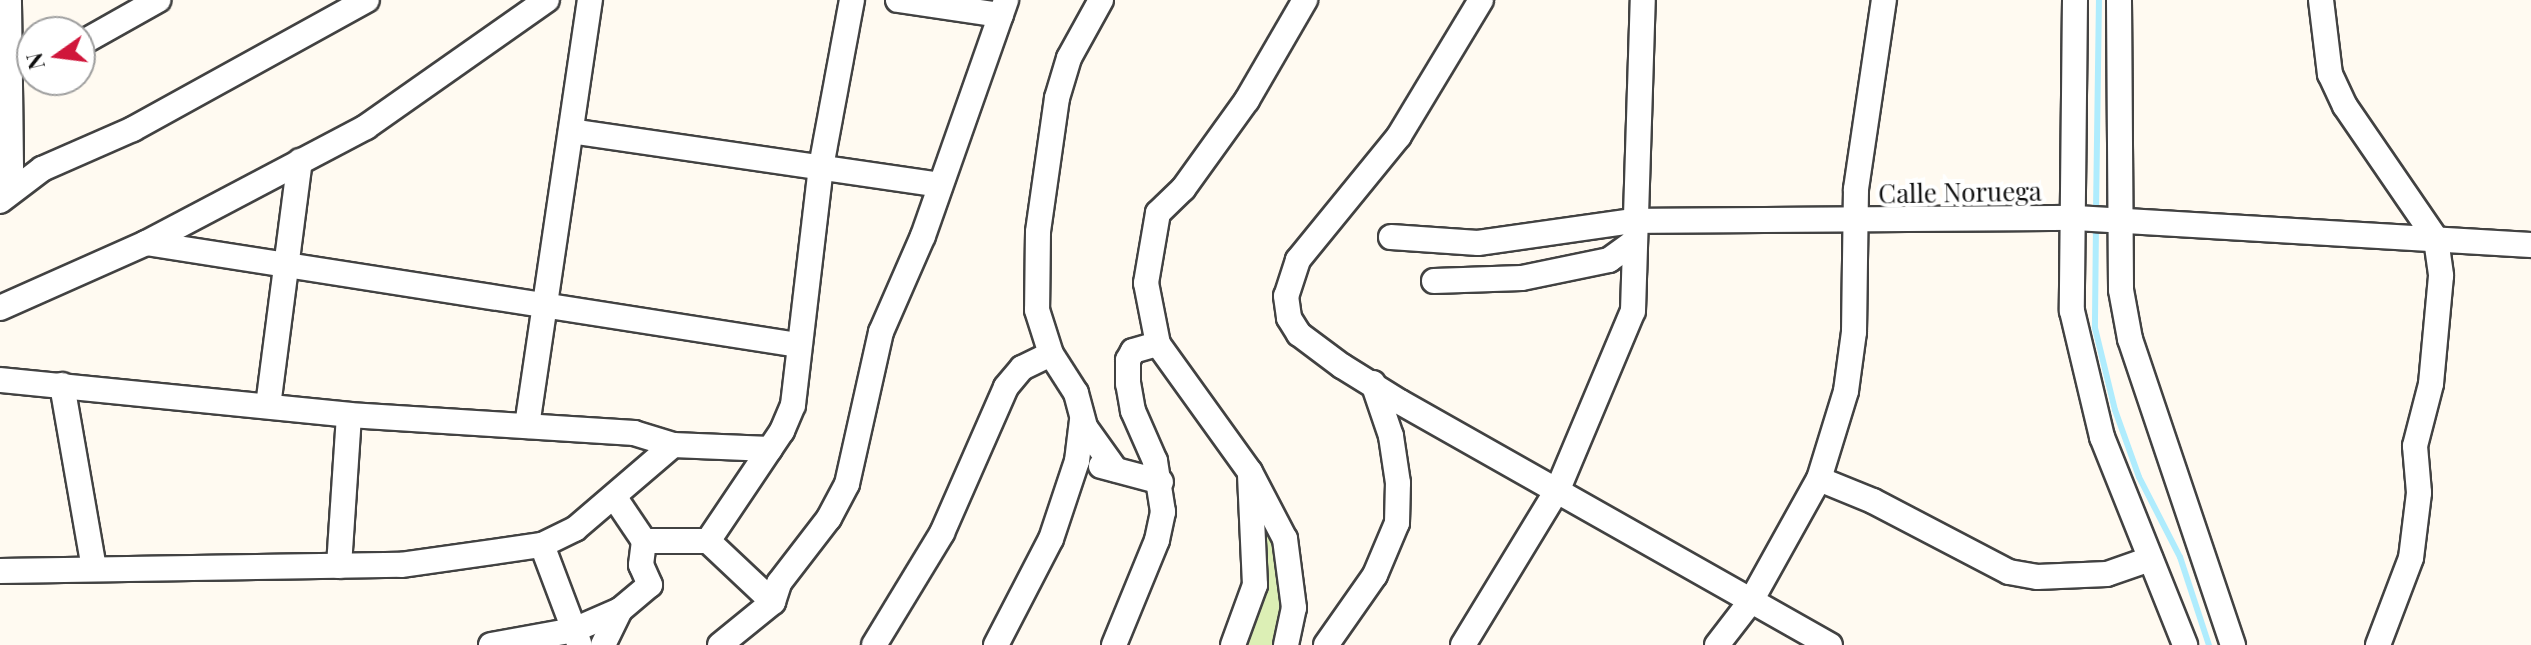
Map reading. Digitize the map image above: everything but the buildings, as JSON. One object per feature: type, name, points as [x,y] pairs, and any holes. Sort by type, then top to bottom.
[{"type":"street","points":[[0,198],[11,167],[9,0]]},
{"type":"street","points":[[96,35],[158,0]]},
{"type":"street","points":[[0,308],[146,243],[366,127],[547,0]]},
{"type":"street","points":[[527,426],[590,0]]},
{"type":"street","points":[[708,541],[770,449],[793,405],[821,167],[852,0]]},
{"type":"street","points":[[720,645],[773,602],[779,583],[829,518],[847,484],[881,332],[940,185],[1003,8],[898,0]]},
{"type":"street","points":[[1101,0],[1069,58],[1046,170],[1038,232],[1037,310],[1051,354],[1076,393],[1082,418],[1115,469]]},
{"type":"street","points":[[1286,645],[1294,608],[1294,575],[1272,506],[1158,344],[1146,283],[1158,213],[1183,189],[1247,100],[1305,0]]},
{"type":"street","points":[[1481,0],[1399,136],[1298,260],[1286,296],[1289,318],[1299,334],[1373,383],[1830,645]]},
{"type":"street","points":[[1463,645],[1558,489],[1633,311],[1643,0]]},
{"type":"street","points":[[1717,645],[1751,601],[1819,479],[1846,391],[1854,332],[1856,189],[1884,0]]},
{"type":"street","points":[[2075,0],[2097,220],[2121,290],[2130,339],[2233,645]]},
{"type":"street","points":[[2119,0],[2097,220],[2070,276],[2081,362],[2102,437],[2185,645]]},
{"type":"street","points":[[2321,0],[2330,74],[2345,106],[2436,239],[2441,276],[2431,384],[2415,446],[2419,493],[2411,558],[2378,645]]},
{"type":"street","points":[[0,198],[42,169],[133,129],[359,3]]},
{"type":"street","points":[[10,81],[16,78]]},
{"type":"street","points":[[571,131],[940,185]]},
{"type":"street","points":[[268,406],[300,161]]},
{"type":"street","name":"Calle Noruega","points":[[1391,237],[1478,243],[1634,231],[1856,221],[2097,220],[2531,245]]},
{"type":"street","points":[[1434,281],[1522,278],[1609,260],[1634,231]]},
{"type":"street","points":[[146,243],[286,262],[798,345]]},
{"type":"street","points":[[1114,645],[1157,540],[1163,512],[1161,482],[1133,411],[1128,384],[1128,360],[1133,351],[1158,344]]},
{"type":"street","points":[[874,645],[942,533],[1006,387],[1022,368],[1051,354]]},
{"type":"street","points":[[0,380],[349,415],[634,433],[673,445],[770,449]]},
{"type":"street","points":[[1326,645],[1375,575],[1397,523],[1398,483],[1391,436],[1373,383]]},
{"type":"street","points":[[62,385],[94,568]]},
{"type":"street","points":[[339,566],[349,415]]},
{"type":"street","points":[[996,645],[1051,539],[1077,461],[1082,418]]},
{"type":"street","points":[[0,571],[401,565],[542,545],[575,529],[615,498],[673,445]]},
{"type":"street","points":[[1077,461],[1161,482]]},
{"type":"street","points":[[1233,645],[1255,585],[1250,472]]},
{"type":"street","points":[[1819,479],[1873,501],[2009,572],[2037,577],[2107,574],[2150,559]]},
{"type":"street","points":[[491,645],[577,638],[620,610],[650,585],[641,565],[644,541],[615,498]]},
{"type":"street","points":[[644,541],[708,541],[773,602]]},
{"type":"street","points":[[542,545],[577,638]]},
{"type":"street","points":[[603,645],[620,610]]},
{"type":"green space","points":[[1265,509],[1289,595],[1276,645],[1242,645]]},
{"type":"waterway","points":[[2096,212],[2099,0]]},
{"type":"waterway","points":[[2096,224],[2095,328],[2115,410],[2139,477],[2180,557],[2209,645]]}]
